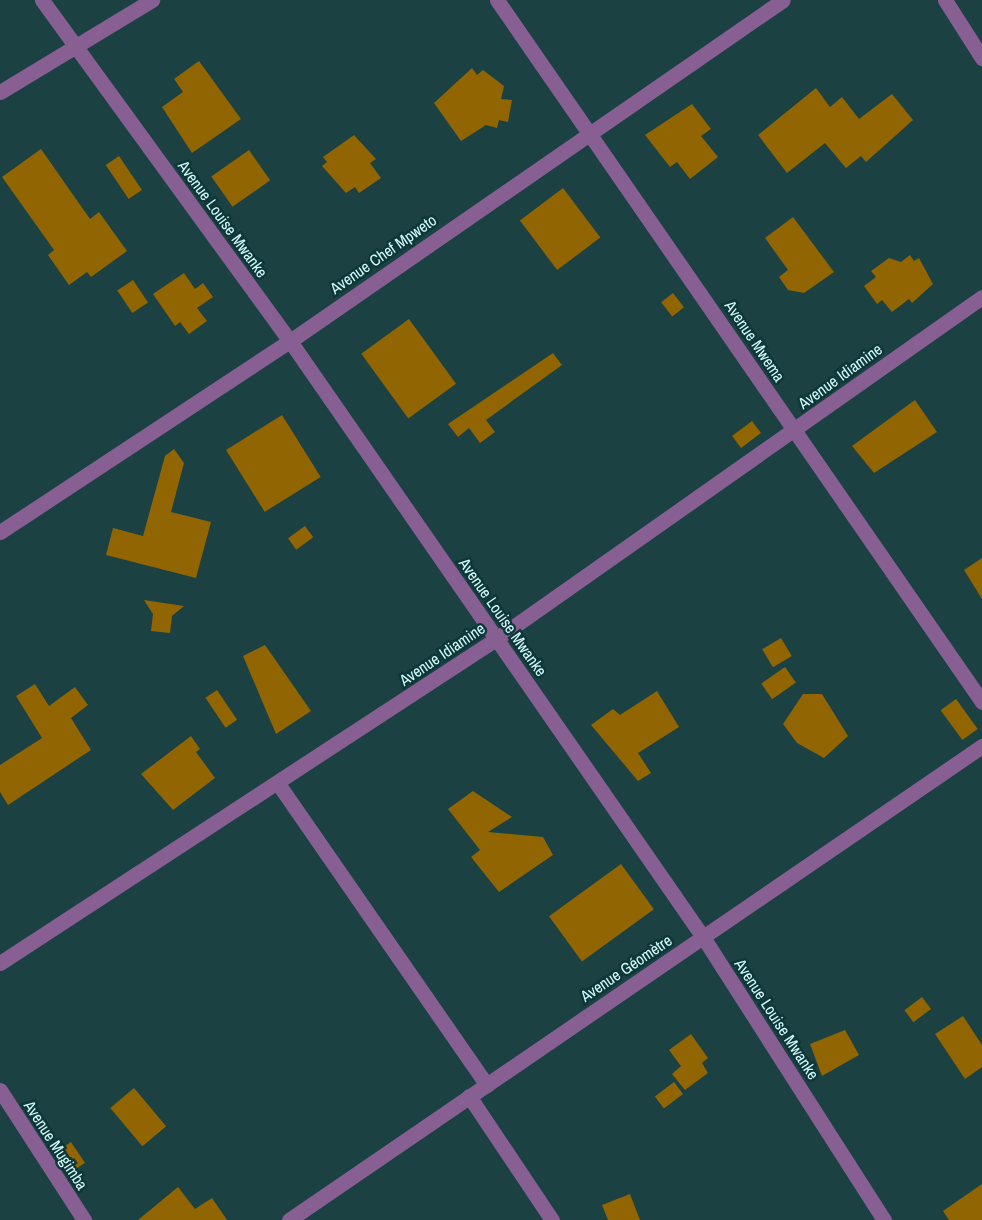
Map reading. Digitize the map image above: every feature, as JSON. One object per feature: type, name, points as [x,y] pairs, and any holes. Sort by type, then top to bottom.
[{"type":"street","name":"Avenue Louise Mwanke","points":[[42,0],[74,48],[290,340],[703,937],[884,1220]]},
{"type":"street","points":[[0,92],[152,0]]},
{"type":"street","name":"Avenue Mwema","points":[[497,0],[982,702]]},
{"type":"street","name":"Avenue Chef Mpweto","points":[[0,532],[290,340],[783,0]]},
{"type":"street","points":[[945,0],[982,58]]},
{"type":"street","name":"Avenue Idiamine","points":[[0,963],[279,784],[496,639],[795,431],[982,297]]},
{"type":"street","name":"Avenue Géomètre","points":[[289,1220],[982,746]]},
{"type":"street","points":[[279,784],[488,1085]]},
{"type":"street","name":"Avenue Mugimba","points":[[0,1090],[84,1220]]},
{"type":"street","points":[[470,1096],[552,1220]]},
{"type":"building","points":[[199,61],[241,119],[192,153],[162,107],[183,92],[174,79]]},
{"type":"building","points":[[472,68],[477,75],[483,70],[504,86],[501,99],[512,100],[508,122],[499,120],[497,128],[486,125],[461,141],[434,103]]},
{"type":"building","points":[[816,88],[830,107],[842,97],[859,119],[892,94],[913,120],[866,162],[861,156],[846,168],[825,143],[787,173],[758,135]]},
{"type":"building","points":[[692,104],[711,129],[701,136],[718,157],[690,179],[677,162],[670,167],[645,135]]},
{"type":"building","points":[[354,135],[376,159],[370,163],[381,178],[359,193],[355,187],[346,193],[322,166],[327,162],[323,157]]},
{"type":"building","points":[[41,149],[90,219],[99,212],[127,251],[91,277],[87,272],[69,285],[48,255],[54,250],[2,177]]},
{"type":"building","points":[[249,150],[270,180],[233,207],[211,176]]},
{"type":"building","points":[[119,156],[142,190],[129,199],[106,165]]},
{"type":"building","points":[[563,188],[600,238],[557,270],[520,220]]},
{"type":"building","points":[[793,217],[834,272],[804,293],[788,290],[779,277],[788,270],[765,238]]},
{"type":"building","points":[[910,255],[914,261],[919,258],[933,284],[912,303],[909,299],[892,312],[882,300],[877,304],[864,286],[876,277],[871,271],[889,258],[901,262]]},
{"type":"building","points":[[184,273],[195,289],[203,283],[213,297],[197,308],[207,321],[189,334],[180,322],[175,326],[153,294]]},
{"type":"building","points":[[133,280],[148,302],[132,313],[117,291]]},
{"type":"building","points":[[673,293],[684,307],[672,316],[661,302]]},
{"type":"building","points":[[409,319],[456,384],[408,418],[361,354]]},
{"type":"building","points":[[553,353],[562,365],[486,420],[495,432],[480,443],[469,428],[458,437],[448,424]]},
{"type":"building","points":[[915,400],[937,432],[874,473],[852,446]]},
{"type":"building","points":[[282,415],[321,477],[265,512],[226,450]]},
{"type":"building","points":[[752,421],[761,433],[741,448],[732,436]]},
{"type":"building","points":[[174,449],[184,463],[171,512],[211,522],[196,578],[106,555],[113,528],[143,536],[165,456]]},
{"type":"building","points":[[305,526],[313,537],[296,550],[288,538]]},
{"type":"building","points":[[982,558],[982,599],[964,570]]},
{"type":"building","points":[[144,600],[184,606],[172,616],[170,633],[151,631],[153,614]]},
{"type":"building","points":[[781,638],[792,656],[773,667],[762,649]]},
{"type":"building","points":[[265,645],[311,711],[276,734],[243,656]]},
{"type":"building","points":[[785,667],[796,683],[772,699],[761,684]]},
{"type":"building","points":[[35,684],[49,706],[75,687],[88,705],[71,718],[91,750],[8,805],[0,792],[0,765],[42,738],[16,696]]},
{"type":"building","points":[[217,690],[237,720],[226,728],[205,698]]},
{"type":"building","points":[[657,691],[679,727],[638,753],[651,773],[638,781],[591,725],[613,709],[620,715]]},
{"type":"building","points":[[803,694],[822,694],[848,736],[824,758],[797,743],[783,724]]},
{"type":"building","points":[[956,699],[978,729],[962,740],[941,710]]},
{"type":"building","points":[[191,736],[200,749],[196,752],[215,778],[173,810],[141,774]]},
{"type":"building","points":[[473,791],[512,817],[488,832],[543,837],[553,855],[499,892],[471,857],[480,850],[448,809]]},
{"type":"building","points":[[621,864],[654,909],[582,962],[549,916]]},
{"type":"building","points":[[922,997],[931,1009],[913,1022],[904,1010]]},
{"type":"building","points":[[963,1016],[982,1045],[982,1067],[965,1079],[935,1034]]},
{"type":"building","points":[[845,1030],[859,1055],[822,1076],[810,1044]]},
{"type":"building","points":[[691,1034],[708,1058],[702,1063],[708,1073],[685,1090],[672,1074],[681,1066],[669,1050]]},
{"type":"building","points":[[674,1082],[683,1094],[664,1108],[655,1096]]},
{"type":"building","points":[[134,1088],[166,1126],[142,1146],[110,1108]]},
{"type":"building","points":[[71,1142],[85,1163],[72,1172],[58,1151]]},
{"type":"building","points":[[982,1184],[982,1220],[949,1220],[943,1211]]},
{"type":"building","points":[[178,1187],[195,1209],[212,1198],[227,1220],[138,1220]]},
{"type":"building","points":[[630,1194],[640,1220],[608,1220],[602,1205]]}]
